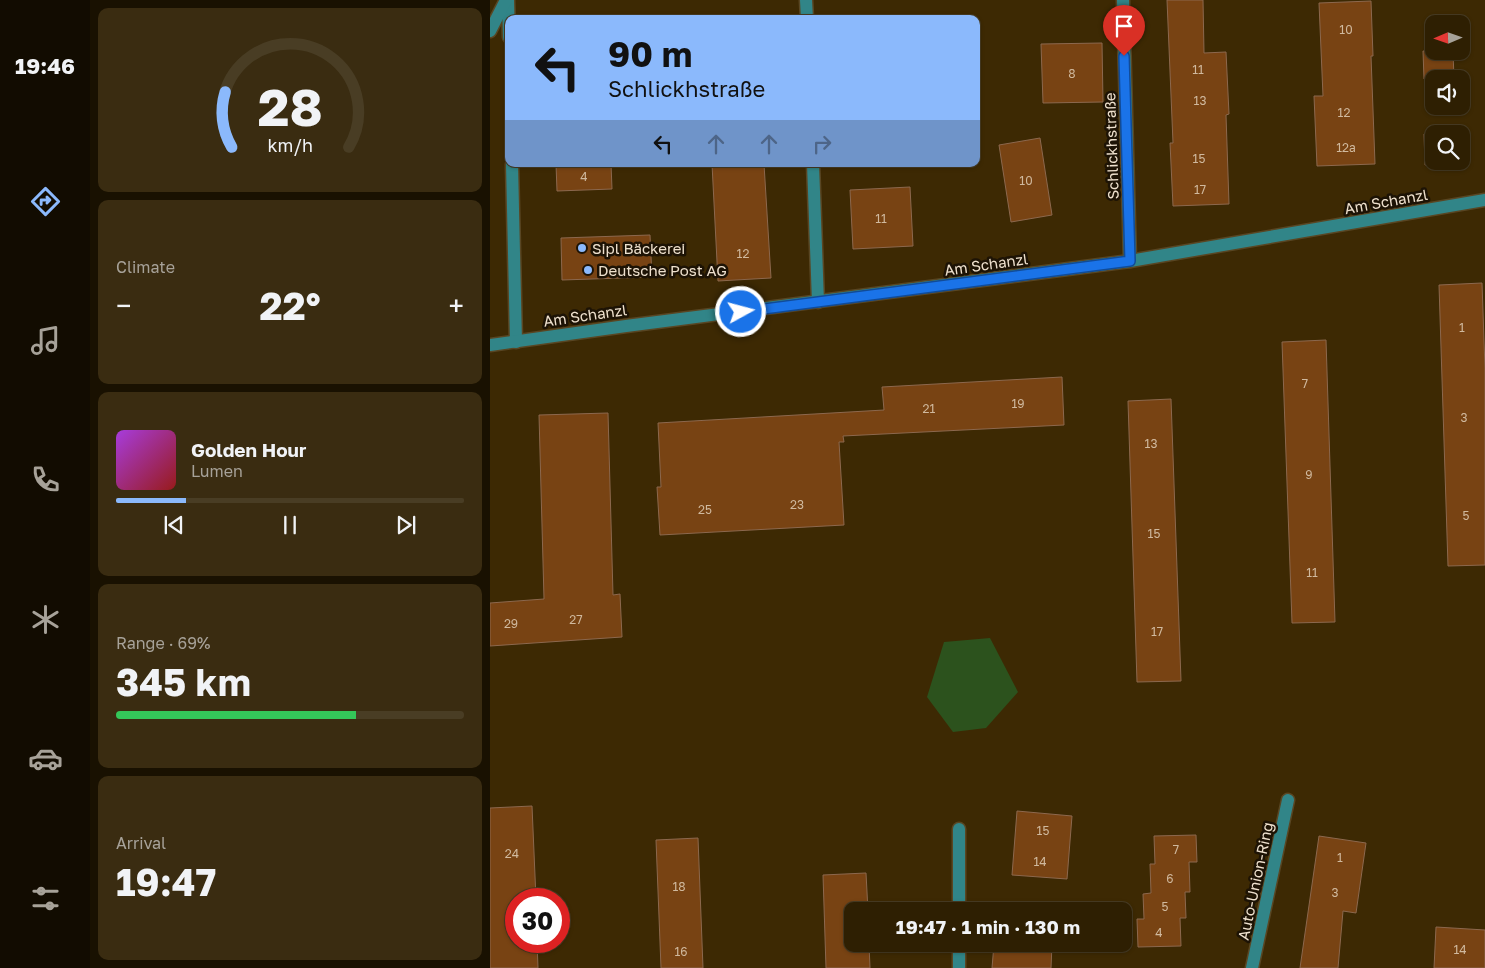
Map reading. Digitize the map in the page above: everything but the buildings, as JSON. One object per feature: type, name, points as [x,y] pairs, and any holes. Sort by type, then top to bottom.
[{"type":"street","points":[[490,30],[507,0]]},
{"type":"street","points":[[507,0],[508,15]]},
{"type":"street","points":[[806,0],[807,15]]},
{"type":"street","name":"Schlickhstraße","points":[[1123,0],[1130,261]]},
{"type":"street","points":[[512,167],[516,342]]},
{"type":"street","points":[[813,167],[818,302]]},
{"type":"street","name":"Am Schanzl","points":[[490,345],[1130,261],[1485,200]]},
{"type":"street","name":"Auto-Union-Ring","points":[[1252,968],[1288,800]]},
{"type":"street","points":[[959,829],[959,902]]},
{"type":"street","points":[[959,952],[959,968]]},
{"type":"green space","points":[[990,638],[1018,692],[986,728],[953,732],[927,697],[944,642]]},
{"type":"place","name":"Sipl Bäckerei","points":[[582,248]]},
{"type":"place","name":"Deutsche Post AG","points":[[588,270]]},
{"type":"route","points":[[741,312],[1130,261],[1124,56]]}]
